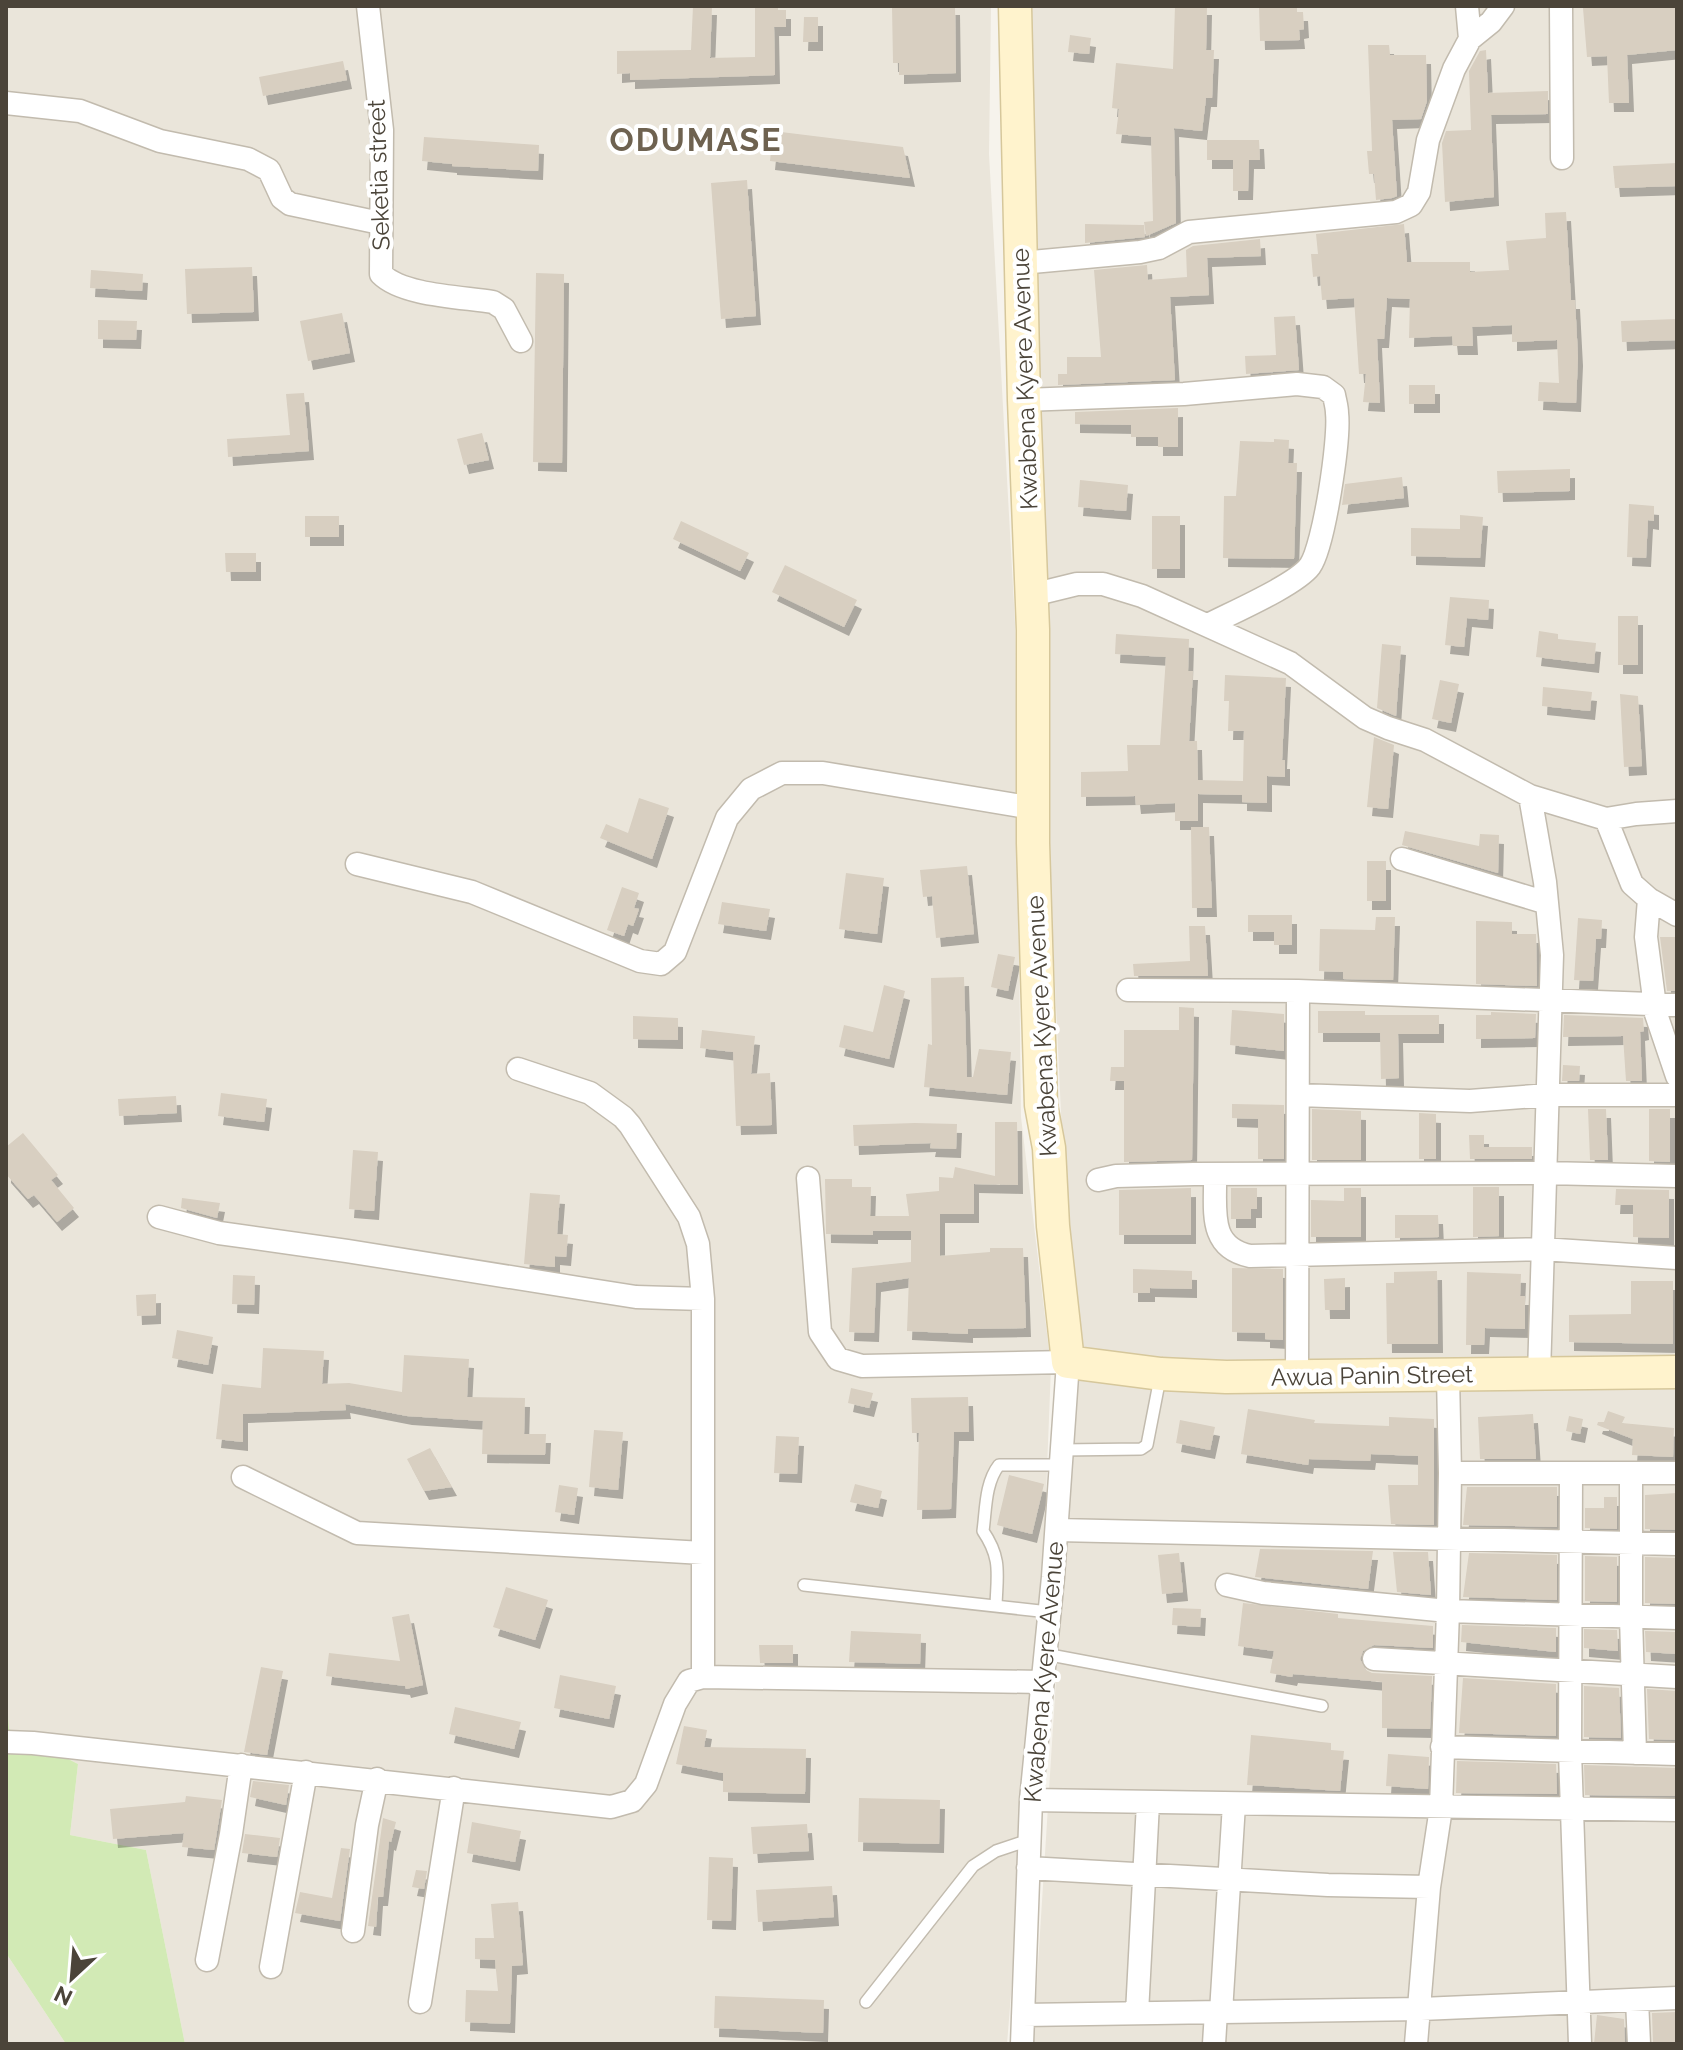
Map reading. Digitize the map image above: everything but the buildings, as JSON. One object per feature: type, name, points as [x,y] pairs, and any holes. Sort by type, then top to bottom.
[{"type":"main road","name":"Kwabena Kyere Avenue","points":[[1015,6],[1032,595],[1033,808],[1041,1105],[1049,1148],[1053,1226],[1068,1362]]},
{"type":"main road","name":"Awua Panin Street","points":[[1068,1362],[1161,1374],[1297,1376],[1677,1372]]},
{"type":"street","name":"Seketia street","points":[[368,6],[382,130],[381,274],[389,282],[405,288],[493,302],[504,309],[521,341]]},
{"type":"street","points":[[1467,6],[1470,39]]},
{"type":"street","points":[[1021,263],[1140,252],[1159,248],[1189,232],[1396,212],[1411,205],[1419,192],[1428,140],[1454,69],[1470,39],[1491,22],[1503,6]]},
{"type":"street","points":[[1561,6],[1562,158]]},
{"type":"street","points":[[6,103],[80,111],[160,141],[248,159],[269,170],[282,198],[290,204],[380,223]]},
{"type":"street","points":[[1024,400],[1184,394],[1297,384],[1323,387],[1334,395],[1338,415],[1326,520],[1309,567],[1292,580],[1208,625]]},
{"type":"street","points":[[1032,595],[1077,584],[1103,584],[1142,596],[1290,663],[1365,718],[1425,740],[1530,796],[1606,819],[1677,811]]},
{"type":"street","points":[[357,864],[472,892],[640,961],[661,964],[675,952],[727,818],[751,789],[782,773],[823,773],[1033,808]]},
{"type":"street","points":[[1530,796],[1552,955],[1539,1374]]},
{"type":"street","points":[[1606,819],[1632,884],[1649,899],[1677,915]]},
{"type":"street","points":[[1402,859],[1547,903]]},
{"type":"street","points":[[1649,899],[1646,937],[1666,1006],[1677,1076]]},
{"type":"street","points":[[1128,990],[1298,991],[1666,1006]]},
{"type":"street","points":[[1297,1376],[1298,991]]},
{"type":"street","points":[[518,1069],[590,1093],[623,1117],[689,1217],[698,1244],[703,1299],[703,1677]]},
{"type":"street","points":[[1298,1095],[1470,1101],[1548,1095],[1677,1095]]},
{"type":"street","points":[[1098,1180],[1116,1176],[1215,1174],[1545,1173],[1677,1176]]},
{"type":"street","points":[[1215,1174],[1217,1233],[1226,1245],[1250,1256],[1542,1249],[1677,1258]]},
{"type":"street","points":[[808,1178],[820,1332],[838,1359],[862,1366],[1068,1362]]},
{"type":"street","points":[[159,1217],[219,1233],[636,1297],[703,1299]]},
{"type":"street","name":"Kwabena Kyere Avenue","points":[[1022,2044],[1031,1800],[1057,1530],[1068,1362]]},
{"type":"street","points":[[1416,2044],[1429,1887],[1441,1808],[1448,1611],[1448,1375]]},
{"type":"street","points":[[1450,1473],[1677,1473]]},
{"type":"street","points":[[1571,1473],[1570,1752],[1580,2044]]},
{"type":"street","points":[[1631,1473],[1631,1674],[1635,1753]]},
{"type":"street","points":[[243,1477],[357,1533],[703,1553]]},
{"type":"street","points":[[1057,1530],[1677,1544]]},
{"type":"street","points":[[1227,1585],[1263,1593],[1448,1611],[1677,1618]]},
{"type":"street","points":[[1374,1659],[1677,1677]]},
{"type":"street","points":[[6,1742],[377,1779],[611,1807],[632,1801],[646,1784],[675,1704],[689,1681],[703,1677],[1042,1682]]},
{"type":"street","points":[[1442,1747],[1677,1754]]},
{"type":"street","points":[[207,1960],[241,1765]]},
{"type":"street","points":[[271,1967],[306,1772]]},
{"type":"street","points":[[353,1931],[367,1825],[377,1779]]},
{"type":"street","points":[[420,2002],[454,1788]]},
{"type":"street","points":[[1031,1800],[1677,1810]]},
{"type":"street","points":[[1137,2013],[1148,1803]]},
{"type":"street","points":[[1214,2044],[1234,1804]]},
{"type":"street","points":[[1028,1868],[1230,1880],[1429,1887]]},
{"type":"street","points":[[1023,2015],[1421,2009],[1677,1998]]},
{"type":"street","points":[[1637,2000],[1639,2044]]},
{"type":"lane","points":[[996,1606],[995,1548],[983,1531],[994,1471],[999,1465],[1141,1449],[1147,1445],[1161,1374]]},
{"type":"lane","points":[[804,1585],[1049,1612]]},
{"type":"lane","points":[[1045,1654],[1322,1706]]},
{"type":"lane","points":[[866,2002],[973,1866],[996,1851],[1029,1840]]},
{"type":"shaded area","points":[[6,6],[991,6],[989,154],[1015,623],[1021,1117],[1051,1367],[1041,1623],[1007,2044],[185,2044],[146,1850],[70,1835],[78,1764],[9,1729],[6,1691]]},
{"type":"shaded area","points":[[1023,6],[1677,6],[1677,2044],[1033,2044],[1074,1394],[1049,854]]},
{"type":"shaded area","points":[[6,1953],[66,2044],[6,2044]]},
{"type":"green space","points":[[6,1691],[9,1729],[78,1764],[70,1835],[146,1850],[185,2044],[66,2044],[6,1953]]},
{"type":"district","name":"ODUMASE","points":[[696,140]]}]
